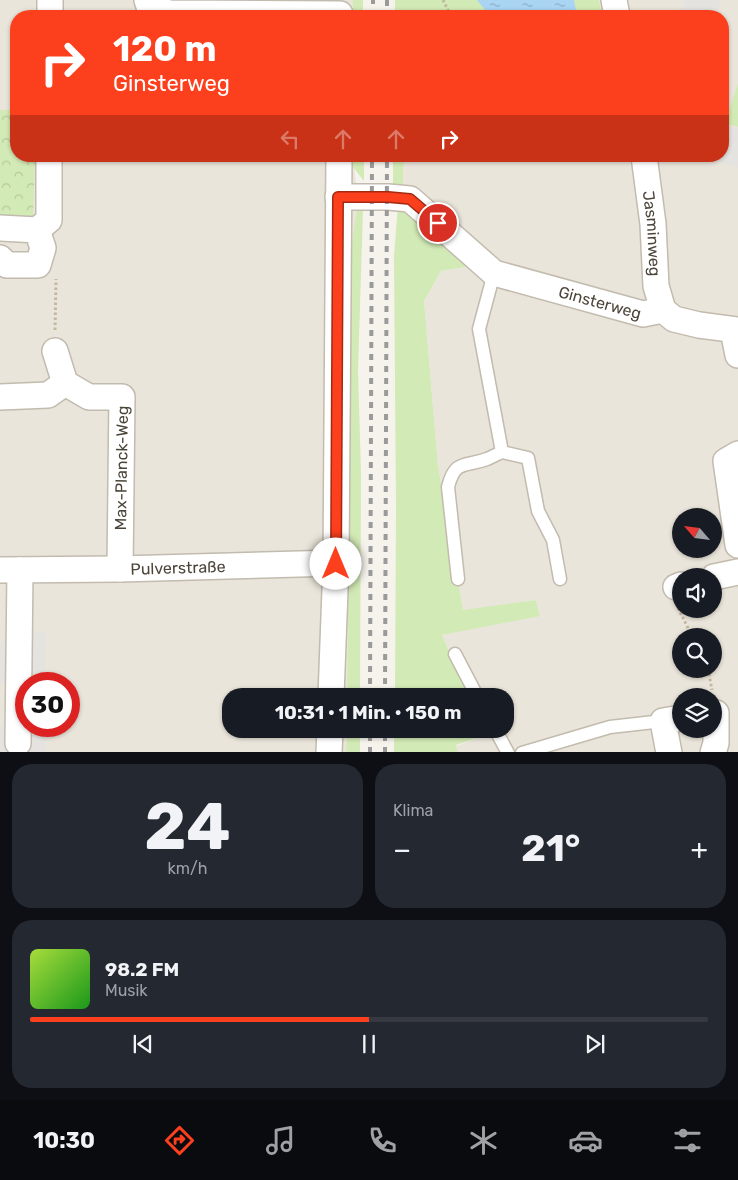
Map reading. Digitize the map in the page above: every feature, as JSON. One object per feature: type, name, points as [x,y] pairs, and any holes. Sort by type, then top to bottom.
[{"type":"street","points":[[147,0],[149,6],[160,10]]},
{"type":"street","points":[[0,228],[37,230],[49,220],[49,162]]},
{"type":"street","points":[[331,688],[336,564],[338,162]]},
{"type":"street","name":"Jasminweg","points":[[645,162],[652,224],[656,286],[663,310]]},
{"type":"street","name":"Ginsterweg","points":[[338,197],[410,199],[494,272],[643,314],[663,310],[674,319],[699,325],[736,330],[738,355]]},
{"type":"street","points":[[0,258],[7,265],[38,265],[43,248],[37,230]]},
{"type":"street","points":[[0,397],[48,395],[65,383],[55,351]]},
{"type":"street","name":"Max-Planck-Weg","points":[[65,383],[88,397],[122,396],[120,569]]},
{"type":"street","points":[[738,454],[726,461],[738,545]]},
{"type":"street","name":"Pulverstraße","points":[[18,743],[10,570],[336,564]]},
{"type":"street","points":[[722,576],[738,572]]},
{"type":"street","points":[[669,752],[672,720]]},
{"type":"street","points":[[329,752],[330,738]]},
{"type":"street","points":[[713,752],[716,738]]},
{"type":"lane","points":[[494,272],[479,329],[502,452]]},
{"type":"lane","points":[[458,579],[448,487],[450,479],[456,468],[461,464],[486,459],[502,452],[528,458],[538,511],[553,540],[560,579]]},
{"type":"lane","points":[[455,654],[474,688]]},
{"type":"lane","points":[[522,752],[610,727],[672,720]]},
{"type":"lane","points":[[500,738],[508,752]]},
{"type":"path","points":[[55,351],[56,275]]},
{"type":"shaded area","points":[[0,0],[353,0],[353,10],[10,10],[10,162],[354,162],[358,203],[348,446],[347,688],[222,688],[222,738],[347,738],[346,752],[0,752]]},
{"type":"shaded area","points":[[599,0],[738,0],[738,752],[458,752],[456,746],[478,738],[514,738],[514,688],[465,688],[442,635],[540,615],[536,600],[463,611],[438,466],[424,301],[441,271],[469,266],[398,205],[403,184],[404,162],[729,162],[729,10],[601,10]]},
{"type":"shaded area","points":[[685,0],[721,0],[718,10],[681,10]]},
{"type":"shaded area","points":[[729,126],[738,129],[738,168],[720,162],[729,162]]},
{"type":"shaded area","points":[[28,632],[45,632],[45,672],[15,672],[15,680],[10,683],[0,683],[0,641],[11,641]]},
{"type":"shaded area","points":[[13,715],[15,717],[15,737],[46,737],[46,752],[0,752],[0,727]]},
{"type":"green space","points":[[353,0],[363,0],[363,10],[353,10]]},
{"type":"green space","points":[[395,0],[599,0],[601,10],[395,10]]},
{"type":"green space","points":[[738,83],[738,127],[729,124],[729,111]]},
{"type":"green space","points":[[0,110],[10,110],[10,162],[35,162],[33,219],[0,218]]},
{"type":"green space","points":[[353,162],[364,162],[364,181],[353,167]]},
{"type":"green space","points":[[393,162],[404,162],[403,184],[393,185]]},
{"type":"green space","points":[[358,203],[363,209],[358,371],[361,474],[360,688],[347,688],[351,250]]},
{"type":"green space","points":[[398,205],[411,211],[470,266],[441,271],[424,301],[438,466],[463,610],[536,600],[540,616],[442,635],[465,688],[395,688],[394,256]]},
{"type":"green space","points":[[347,738],[360,738],[360,752],[346,752]]},
{"type":"green space","points":[[394,738],[477,738],[456,745],[458,752],[394,752]]},
{"type":"water","points":[[477,0],[574,0],[576,10],[485,10]]},
{"type":"railway","points":[[373,0],[373,10]]},
{"type":"railway","points":[[387,0],[387,10]]},
{"type":"railway","points":[[370,688],[372,162]]},
{"type":"railway","points":[[385,688],[387,162]]},
{"type":"railway","points":[[370,738],[370,752]]},
{"type":"railway","points":[[385,738],[385,752]]},
{"type":"route","points":[[336,564],[338,197],[410,199],[438,223]]}]
